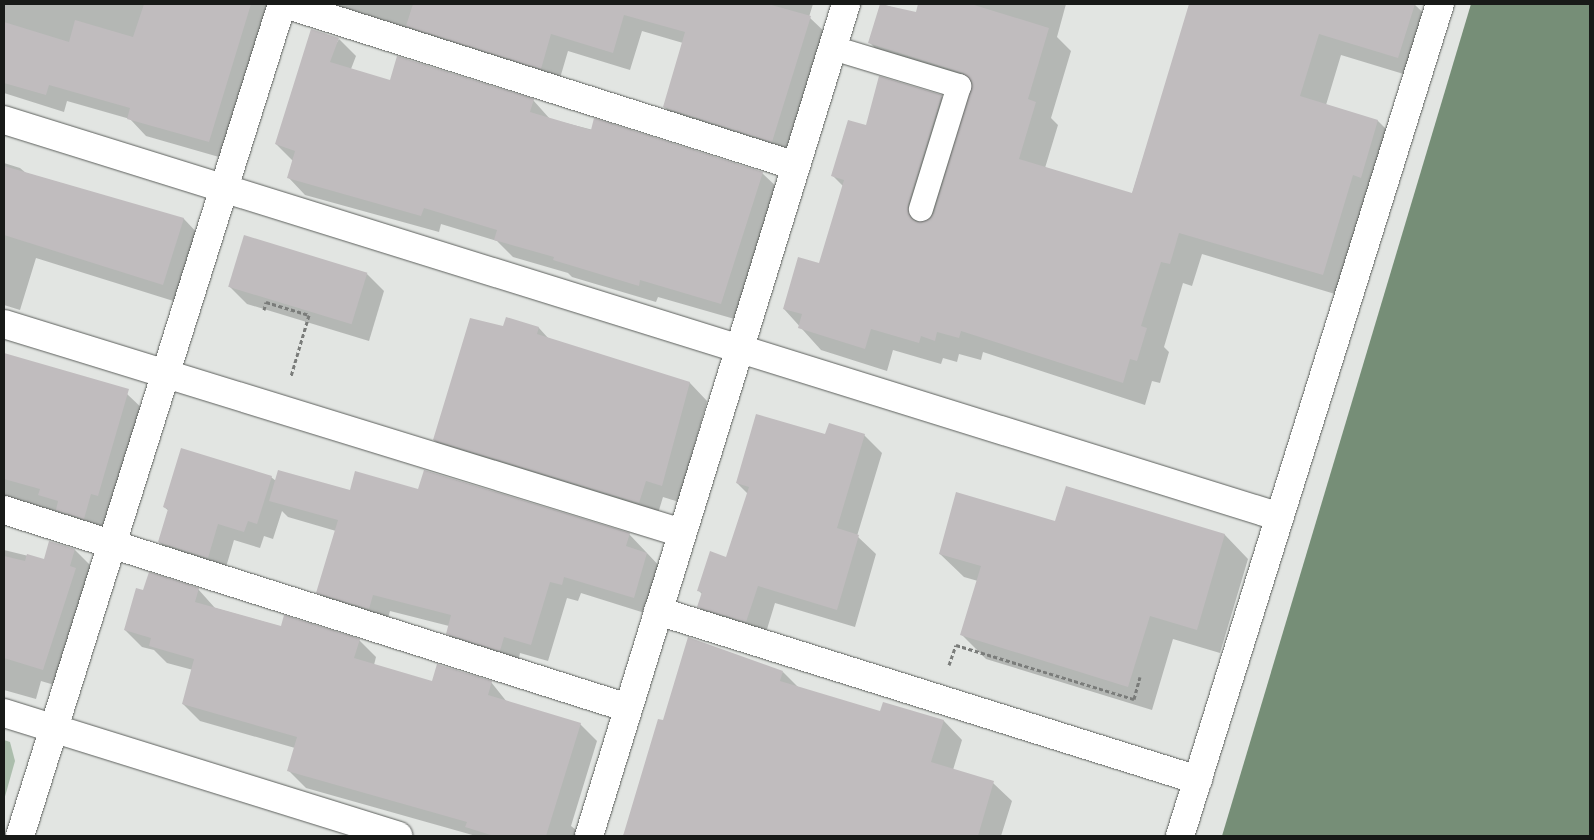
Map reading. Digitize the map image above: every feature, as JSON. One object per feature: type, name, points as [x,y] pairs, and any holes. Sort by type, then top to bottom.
[{"type":"street","points":[[20,836],[283,4],[796,166]]},
{"type":"street","points":[[589,836],[846,4]]},
{"type":"street","points":[[1180,836],[1440,4]]},
{"type":"street","points":[[4,120],[1280,517]]},
{"type":"street","points":[[4,324],[165,376],[682,533]]},
{"type":"street","points":[[4,510],[628,708]]},
{"type":"street","points":[[658,611],[1198,780]]},
{"type":"street","points":[[4,713],[398,836]]},
{"type":"lane","points":[[832,48],[959,86],[921,209]]},
{"type":"path","points":[[264,310],[266,302],[309,315],[280,411]]},
{"type":"path","points":[[938,699],[956,644],[1134,699],[1140,677]]},
{"type":"shaded area","points":[[1471,4],[1590,4],[1590,836],[1222,836]]},
{"type":"shaded area","points":[[4,740],[10,742],[15,761],[4,800]]},
{"type":"building","points":[[144,4],[251,4],[209,142],[127,119],[130,108],[49,85],[46,95],[4,83],[4,22],[69,42],[75,20],[133,37]]},
{"type":"building","points":[[413,4],[768,4],[811,16],[772,142],[663,107],[685,32],[624,15],[613,53],[551,34],[541,69],[406,26]]},
{"type":"building","points":[[880,4],[916,12],[918,4],[971,4],[1049,28],[1028,99],[1036,102],[1019,159],[1132,193],[1189,4],[1415,4],[1398,58],[1319,34],[1300,96],[1378,120],[1361,178],[1353,175],[1323,275],[1179,233],[1170,264],[1161,262],[1141,326],[1147,328],[1137,361],[1130,359],[1123,383],[961,331],[959,338],[937,332],[935,341],[921,336],[919,343],[871,329],[865,349],[798,328],[802,314],[783,309],[798,257],[819,263],[844,180],[831,176],[848,120],[866,125],[879,76],[942,95],[908,205],[911,218],[917,222],[930,219],[934,213],[972,82],[963,73],[868,43]]},
{"type":"building","points":[[311,29],[339,38],[330,62],[390,80],[397,56],[534,99],[530,112],[591,130],[594,118],[763,172],[721,304],[640,280],[639,286],[553,260],[554,257],[494,240],[497,230],[424,208],[421,216],[287,178],[295,151],[275,144]]},
{"type":"building","points":[[4,166],[184,218],[163,285],[4,235]]},
{"type":"building","points":[[244,235],[367,273],[352,324],[228,287]]},
{"type":"building","points":[[506,317],[539,327],[537,334],[690,382],[662,486],[646,481],[639,503],[433,440],[470,318],[503,326]]},
{"type":"building","points":[[4,353],[129,389],[98,496],[91,494],[84,519],[56,510],[58,501],[38,495],[40,489],[4,479]]},
{"type":"building","points":[[756,414],[825,434],[829,423],[865,434],[837,528],[859,535],[837,610],[758,586],[746,622],[697,607],[702,592],[697,591],[710,551],[726,557],[749,487],[736,483]]},
{"type":"building","points":[[181,448],[272,476],[257,524],[248,521],[244,532],[218,524],[208,558],[158,542],[168,509],[163,507]]},
{"type":"building","points":[[278,470],[350,490],[355,471],[418,489],[424,470],[630,533],[626,546],[647,553],[634,598],[564,577],[562,585],[550,582],[531,645],[504,637],[500,651],[446,634],[451,615],[373,595],[369,609],[316,593],[338,520],[269,501]]},
{"type":"building","points":[[1066,486],[1225,534],[1197,630],[1150,616],[1128,687],[960,635],[981,566],[939,554],[956,492],[1055,521]]},
{"type":"building","points":[[49,541],[75,549],[70,566],[76,568],[43,670],[4,658],[4,556],[25,561],[27,554],[44,559]]},
{"type":"building","points":[[149,572],[199,588],[195,602],[281,626],[284,615],[360,639],[354,658],[432,681],[437,664],[492,681],[488,695],[581,723],[546,836],[494,836],[465,827],[467,822],[287,771],[297,737],[182,704],[194,659],[149,646],[151,638],[124,630],[136,588],[143,590]]},
{"type":"building","points":[[688,637],[783,671],[780,681],[880,711],[883,702],[944,720],[931,762],[994,781],[978,836],[623,836],[658,719],[663,720]]}]
